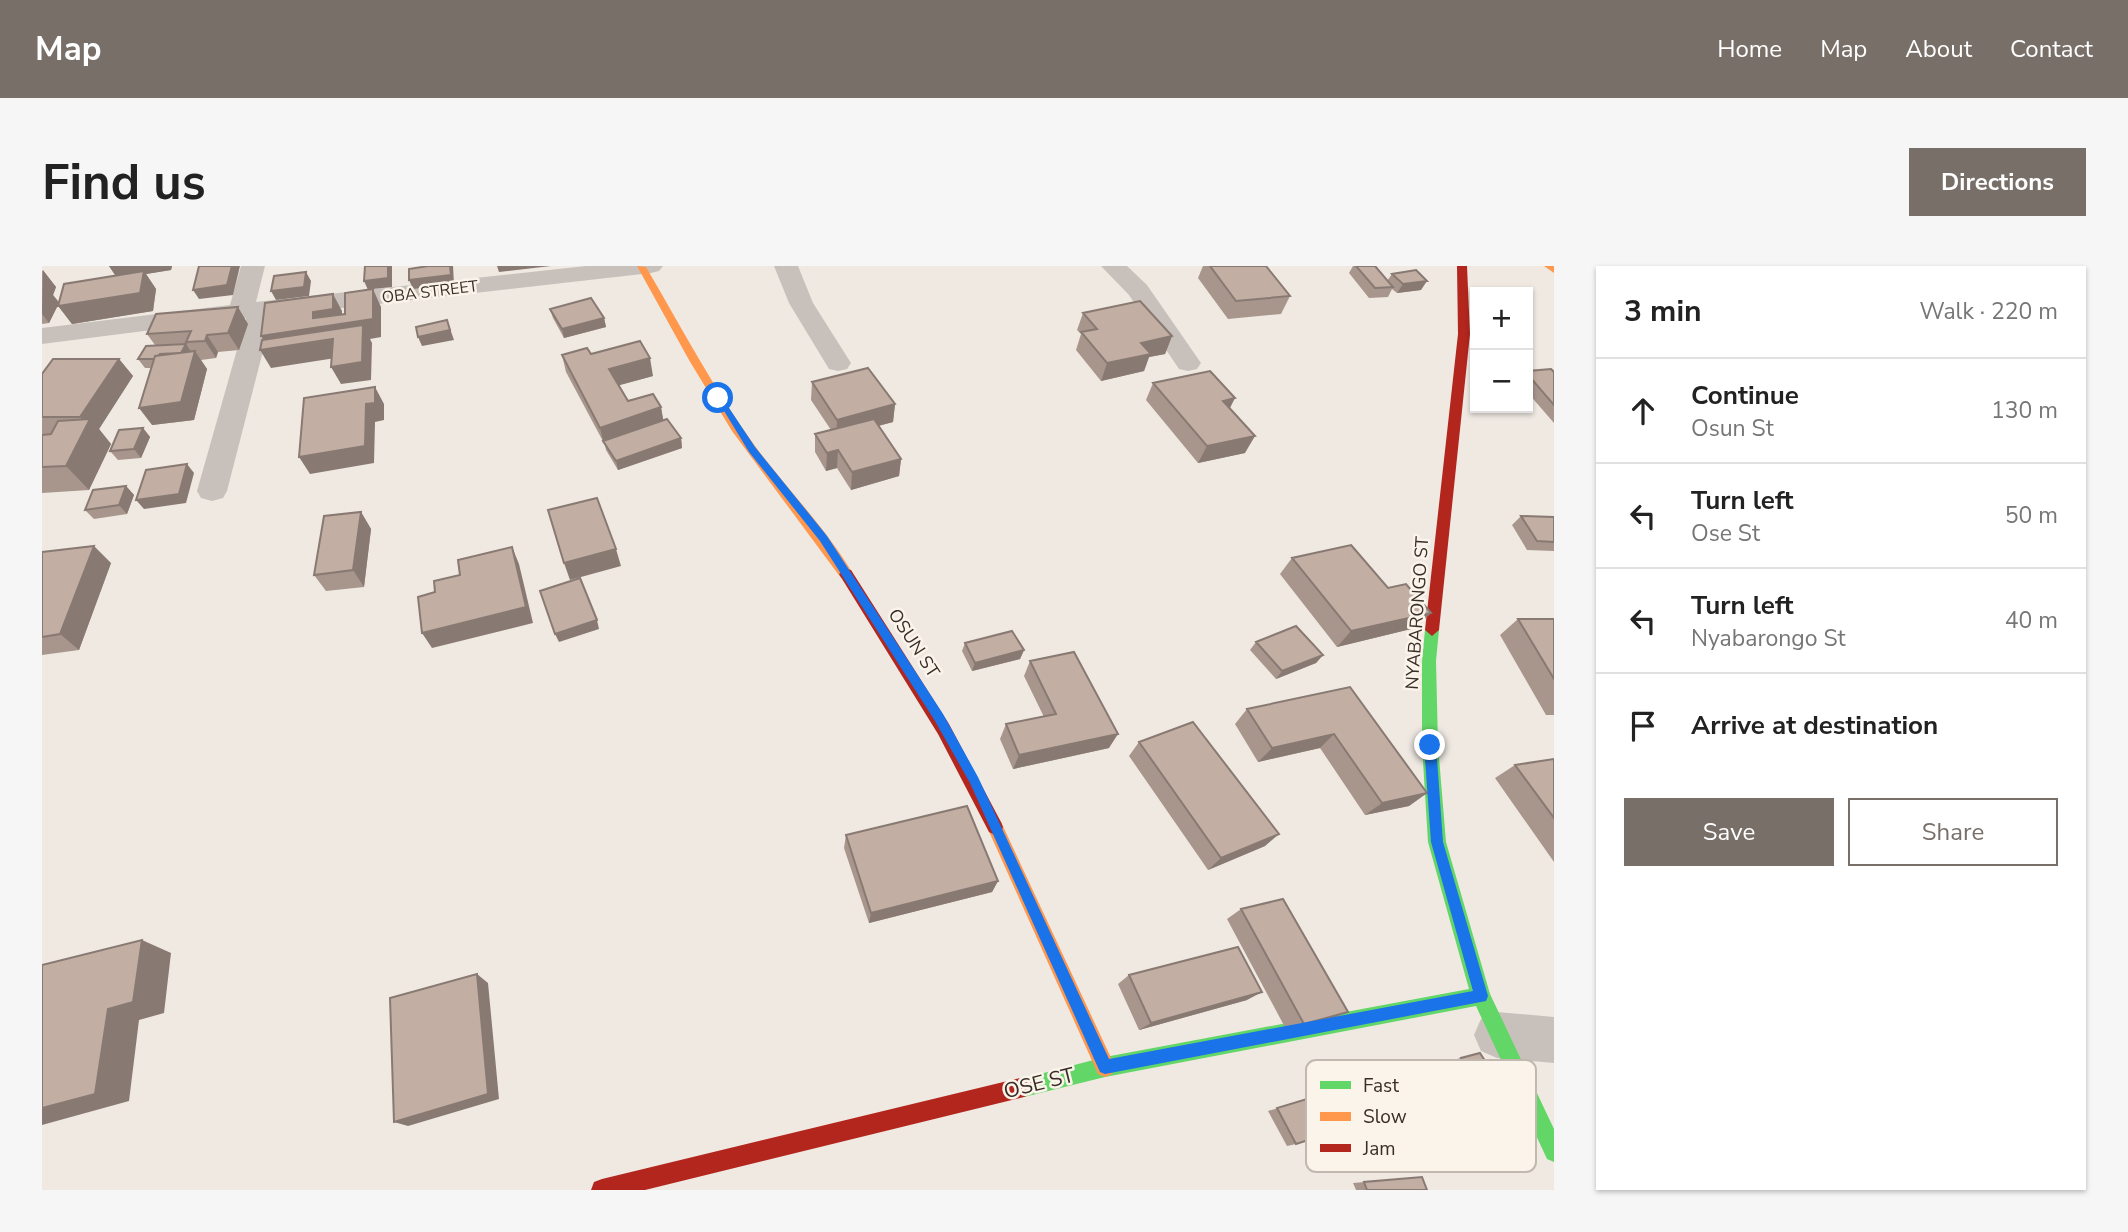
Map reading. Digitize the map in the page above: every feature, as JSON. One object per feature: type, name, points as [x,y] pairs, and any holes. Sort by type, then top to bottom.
[{"type":"main road","name":"NYABARONGO ST","points":[[1462,266],[1464,334],[1429,662],[1430,745],[1437,842],[1489,1015],[1510,1060]]},
{"type":"main road","points":[[1549,266],[1554,271]]},
{"type":"main road","name":"OSUN ST","points":[[646,267],[718,398],[752,450],[824,538],[939,718],[974,780],[1105,1067]]},
{"type":"main road","name":"OSE ST","points":[[602,1190],[1105,1067],[1489,1015]]},
{"type":"main road","name":"NYABARONGO ST","points":[[1536,1114],[1554,1152]]},
{"type":"street","points":[[212,491],[251,312],[253,266]]},
{"type":"street","points":[[786,266],[801,303],[838,363]]},
{"type":"street","points":[[1113,266],[1138,290],[1188,363]]},
{"type":"street","name":"OBA STREET","points":[[42,336],[74,330],[646,267]]},
{"type":"street","name":"OSE ST","points":[[1489,1015],[1554,1040]]},
{"type":"building","points":[[199,266],[232,266],[227,285],[193,290]]},
{"type":"building","points":[[365,266],[388,266],[388,278],[364,281]]},
{"type":"building","points":[[450,266],[451,275],[409,280],[409,269]]},
{"type":"building","points":[[1210,266],[1266,266],[1290,296],[1236,301]]},
{"type":"building","points":[[1356,266],[1375,266],[1393,287],[1375,288]]},
{"type":"building","points":[[1416,270],[1427,281],[1403,284],[1392,274]]},
{"type":"building","points":[[144,271],[140,293],[58,306],[64,284]]},
{"type":"building","points":[[306,272],[304,287],[271,291],[274,276]]},
{"type":"building","points":[[373,289],[373,319],[261,336],[265,303],[333,294],[333,309],[313,312],[313,318],[345,314],[345,293]]},
{"type":"building","points":[[591,298],[604,318],[562,329],[550,309]]},
{"type":"building","points":[[1140,301],[1172,336],[1141,343],[1151,354],[1107,363],[1081,332],[1097,329],[1083,313]]},
{"type":"building","points":[[238,307],[228,333],[207,335],[205,341],[186,342],[191,331],[147,334],[156,314]]},
{"type":"building","points":[[447,320],[450,330],[418,337],[416,327]]},
{"type":"building","points":[[363,325],[362,362],[331,367],[333,339],[260,350],[262,340]]},
{"type":"building","points":[[640,341],[650,358],[609,369],[628,401],[653,394],[661,407],[600,428],[562,355],[587,348],[591,354]]},
{"type":"building","points":[[186,344],[181,353],[160,354],[154,359],[138,359],[146,346]]},
{"type":"building","points":[[195,351],[181,402],[139,408],[155,356]]},
{"type":"building","points":[[53,359],[119,359],[80,417],[42,417],[42,374]]},
{"type":"building","points":[[868,368],[895,404],[837,420],[812,382]]},
{"type":"building","points":[[1551,369],[1554,372],[1554,405],[1533,381],[1533,371]]},
{"type":"building","points":[[1210,371],[1235,398],[1223,401],[1255,436],[1207,446],[1153,383]]},
{"type":"building","points":[[375,387],[375,403],[366,404],[365,446],[299,457],[304,398]]},
{"type":"building","points":[[90,419],[66,466],[42,467],[42,435],[51,434],[58,421]]},
{"type":"building","points":[[667,419],[681,438],[616,461],[603,441]]},
{"type":"building","points":[[874,419],[901,459],[852,472],[838,450],[827,453],[815,434]]},
{"type":"building","points":[[143,428],[134,449],[110,451],[119,430]]},
{"type":"building","points":[[187,464],[179,494],[136,500],[146,470]]},
{"type":"building","points":[[126,486],[119,505],[85,510],[93,490]]},
{"type":"building","points":[[597,498],[616,549],[564,563],[548,510]]},
{"type":"building","points":[[361,512],[353,570],[314,575],[324,516]]},
{"type":"building","points":[[1521,516],[1554,517],[1554,542],[1537,541]]},
{"type":"building","points":[[1351,545],[1388,588],[1406,584],[1431,613],[1351,631],[1292,558]]},
{"type":"building","points":[[94,546],[60,634],[42,637],[42,552]]},
{"type":"building","points":[[512,547],[526,607],[422,633],[418,597],[435,592],[434,581],[460,575],[458,560]]},
{"type":"building","points":[[580,578],[597,620],[555,634],[540,591]]},
{"type":"building","points":[[1518,619],[1554,619],[1554,679]]},
{"type":"building","points":[[1296,626],[1323,655],[1282,671],[1256,642]]},
{"type":"building","points":[[1012,631],[1024,650],[975,663],[965,643]]},
{"type":"building","points":[[1074,652],[1118,734],[1019,755],[1006,724],[1056,714],[1030,661]]},
{"type":"building","points":[[1350,687],[1427,793],[1382,803],[1334,734],[1272,748],[1247,709]]},
{"type":"building","points":[[1193,722],[1279,834],[1221,858],[1139,742]]},
{"type":"building","points":[[1554,759],[1554,818],[1515,765]]},
{"type":"building","points":[[967,806],[998,881],[871,913],[846,835]]},
{"type":"building","points":[[1283,899],[1348,1012],[1304,1024],[1241,909]]},
{"type":"building","points":[[142,940],[133,1002],[108,1009],[95,1094],[42,1108],[42,965]]},
{"type":"building","points":[[1238,947],[1262,992],[1151,1023],[1129,975]]},
{"type":"building","points":[[477,974],[488,1094],[394,1122],[390,998]]},
{"type":"building","points":[[1480,1053],[1484,1060],[1462,1060],[1461,1058]]},
{"type":"building","points":[[1306,1099],[1306,1141],[1296,1144],[1277,1108]]},
{"type":"building","points":[[1422,1177],[1427,1190],[1367,1190],[1364,1182]]},
{"type":"traffic: fast","points":[[1432,630],[1429,661],[1430,745],[1437,842],[1481,996],[1511,1060]]},
{"type":"traffic: fast","points":[[1024,1087],[1105,1067],[1481,996]]},
{"type":"traffic: fast","points":[[1536,1114],[1554,1152]]},
{"type":"traffic: slow","points":[[1549,266],[1554,270]]},
{"type":"traffic: slow","points":[[641,267],[737,428],[846,574]]},
{"type":"traffic: slow","points":[[995,827],[1105,1067]]},
{"type":"traffic: jam","points":[[1432,630],[1464,334],[1462,266]]},
{"type":"traffic: jam","points":[[846,574],[944,729],[995,827]]},
{"type":"traffic: jam","points":[[602,1190],[1024,1087]]},
{"type":"route","points":[[718,398],[752,450],[824,538],[939,718],[974,780],[1105,1067],[1481,996],[1437,842],[1430,745]]}]
